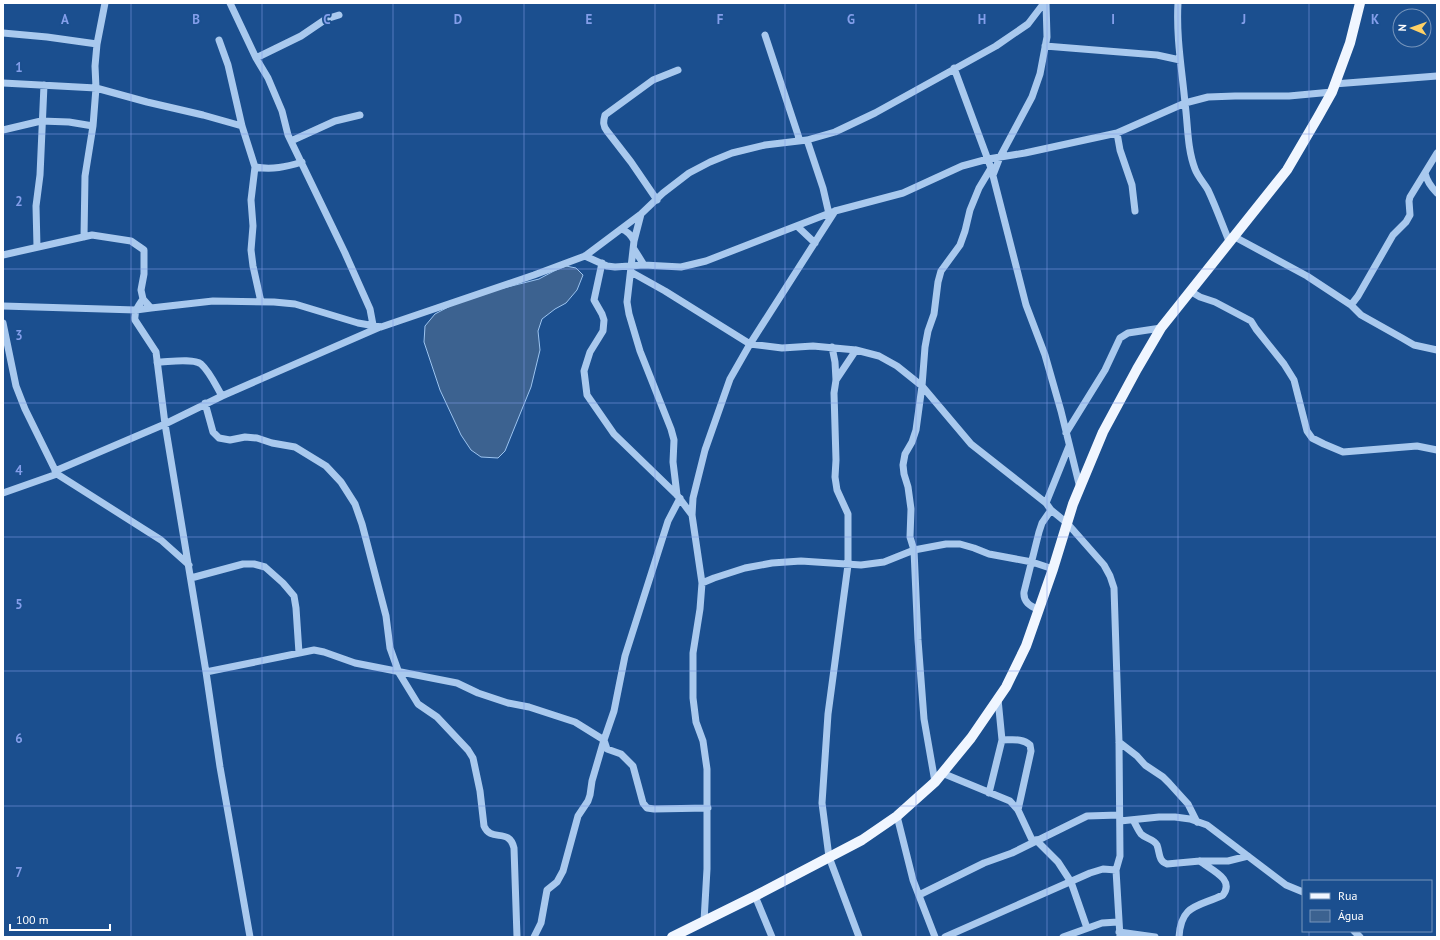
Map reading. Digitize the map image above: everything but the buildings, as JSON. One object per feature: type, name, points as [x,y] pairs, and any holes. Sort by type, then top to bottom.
[{"type":"main road","points":[[672,937],[755,896],[862,840],[897,816],[935,782],[971,738],[1006,687],[1026,646],[1053,569],[1073,504],[1103,432],[1161,328],[1287,170],[1333,88],[1350,43],[1360,3]]},
{"type":"street","points":[[84,237],[85,176],[93,126],[97,44],[105,3]]},
{"type":"street","points":[[230,3],[256,58],[268,78],[282,111],[284,124],[291,142],[345,253],[370,309],[373,325]]},
{"type":"street","points":[[935,782],[924,719],[918,640],[914,550],[910,537],[910,502],[903,465],[905,454],[912,442],[916,430],[922,386],[925,347],[928,331],[934,314],[941,271],[960,245],[972,205],[979,188],[992,172],[1032,97],[1040,74],[1047,37],[1045,3]]},
{"type":"street","points":[[3,493],[56,473],[164,424],[205,403],[381,327],[585,256],[641,214],[689,173],[732,153],[765,145],[803,141],[835,132],[875,113],[996,46],[1028,24],[1045,3]]},
{"type":"street","points":[[1178,3],[1177,20],[1180,60],[1190,152],[1196,171],[1214,201],[1231,239],[1307,276],[1351,305],[1361,315],[1414,345],[1435,348]]},
{"type":"street","points":[[256,58],[301,36],[326,19],[339,15]]},
{"type":"street","points":[[3,33],[97,44]]},
{"type":"street","points":[[704,921],[708,769],[703,741],[696,722],[693,698],[693,653],[700,609],[702,584],[692,515],[693,498],[707,443],[730,379],[750,344],[816,243],[832,212],[803,141],[765,35]]},
{"type":"street","points":[[219,40],[228,65],[242,126],[255,167],[251,205],[253,226],[252,250],[253,266],[261,302]]},
{"type":"street","points":[[1045,46],[1157,55],[1180,60]]},
{"type":"street","points":[[954,68],[992,172],[1026,305],[1045,355],[1080,488]]},
{"type":"street","points":[[657,200],[631,162],[607,132],[604,126],[604,120],[605,115],[653,80],[678,70]]},
{"type":"street","points":[[585,256],[602,264],[632,269],[644,265],[681,267],[706,261],[832,212],[903,192],[962,166],[988,159],[1025,153],[1117,133],[1185,103],[1208,97],[1256,95],[1289,96],[1333,88],[1437,76]]},
{"type":"street","points":[[3,83],[96,88],[242,126]]},
{"type":"street","points":[[37,247],[36,206],[40,175],[44,85]]},
{"type":"street","points":[[291,142],[336,121],[360,115]]},
{"type":"street","points":[[3,130],[42,121],[69,122],[93,126]]},
{"type":"street","points":[[1117,133],[1120,150],[1132,185],[1135,212]]},
{"type":"street","points":[[1351,305],[1358,296],[1393,235],[1406,222],[1410,215],[1408,201],[1437,153]]},
{"type":"street","points":[[255,167],[273,169],[302,162]]},
{"type":"street","points":[[1425,174],[1426,180],[1430,187],[1437,193]]},
{"type":"street","points":[[534,937],[541,923],[547,890],[557,882],[563,871],[578,816],[588,801],[590,795],[592,781],[614,711],[625,656],[668,521],[678,496],[673,462],[674,440],[640,351],[627,302],[632,269],[634,241],[641,214]]},
{"type":"street","points":[[797,226],[816,243]]},
{"type":"street","points":[[621,229],[626,230],[634,241]]},
{"type":"street","points":[[3,255],[92,235],[131,241],[144,250],[144,274],[141,290],[143,299],[151,308]]},
{"type":"street","points":[[634,249],[644,265]]},
{"type":"street","points":[[602,264],[594,300],[604,320],[603,331],[590,352],[584,371],[587,395],[614,434],[678,496],[692,515]]},
{"type":"street","points":[[632,269],[750,344],[782,348],[812,346],[856,350],[879,356],[897,366],[922,386],[972,444],[1046,503],[1051,510],[1067,523],[1104,565],[1114,588],[1119,742],[1120,856],[1116,870],[1119,934],[1154,937]]},
{"type":"street","points":[[1190,291],[1251,321],[1284,364],[1294,380],[1307,431],[1312,438],[1343,452],[1417,446],[1437,450]]},
{"type":"street","points":[[143,299],[134,315],[135,320],[156,352],[158,362],[164,424],[189,565],[220,767],[250,937]]},
{"type":"street","points":[[3,306],[136,310],[213,301],[261,302],[295,304],[358,323],[381,327]]},
{"type":"street","points":[[3,324],[16,386],[25,409],[56,473],[161,540],[189,565]]},
{"type":"street","points":[[1066,433],[1105,370],[1120,338],[1128,333],[1161,328]]},
{"type":"street","points":[[832,347],[836,380],[834,393],[835,477],[837,490],[848,514],[848,565],[828,714],[822,803],[829,857],[859,937]]},
{"type":"street","points":[[836,380],[856,350]]},
{"type":"street","points":[[158,362],[192,361],[200,364],[206,370],[222,396]]},
{"type":"street","points":[[205,403],[213,432],[219,438],[230,440],[245,437],[257,438],[272,443],[295,447],[326,466],[341,482],[354,504],[362,524],[386,616],[390,648],[399,673],[418,704],[437,717],[468,750],[473,758],[485,830],[489,834],[508,837],[513,841],[517,937]]},
{"type":"street","points":[[1046,503],[1069,446]]},
{"type":"street","points":[[1039,610],[1030,606],[1024,597],[1042,523],[1051,510]]},
{"type":"street","points":[[702,584],[714,578],[745,568],[772,563],[801,561],[861,565],[884,562],[914,550],[946,544],[960,544],[988,554],[1032,562],[1053,569]]},
{"type":"street","points":[[191,578],[243,564],[254,564],[265,567],[283,583],[294,596],[299,653]]},
{"type":"street","points":[[206,672],[314,650],[355,663],[399,673],[457,683],[478,693],[508,703],[529,707],[575,722],[604,740],[607,749],[621,754],[633,766],[643,803],[647,808],[708,808]]},
{"type":"street","points":[[989,793],[1002,740],[998,699]]},
{"type":"street","points":[[1002,740],[1018,740],[1027,742],[1030,745],[1031,751],[1018,810]]},
{"type":"street","points":[[1119,742],[1137,756],[1145,765],[1169,783],[1188,804],[1197,822]]},
{"type":"street","points":[[942,773],[1010,801],[1018,810],[1035,841],[1058,862],[1072,882],[1087,928]]},
{"type":"street","points":[[897,816],[913,880],[935,937]]},
{"type":"street","points":[[919,895],[984,863],[1012,853],[1087,816],[1133,820],[1175,817],[1207,825],[1286,885],[1302,892]]},
{"type":"street","points":[[1133,820],[1141,834],[1154,841],[1157,845],[1161,860],[1167,864],[1200,861],[1228,861],[1248,856]]},
{"type":"street","points":[[1179,937],[1180,926],[1184,915],[1193,908],[1223,896],[1225,892],[1226,881],[1223,876],[1200,861]]},
{"type":"street","points":[[945,937],[1097,871],[1103,869],[1116,870]]},
{"type":"street","points":[[755,896],[772,937]]},
{"type":"street","points":[[1066,936],[1102,923],[1118,922]]},
{"type":"water","points":[[566,266],[576,268],[583,275],[577,290],[566,303],[542,319],[538,331],[540,350],[531,387],[505,451],[498,458],[481,457],[471,450],[461,435],[440,390],[424,342],[425,326],[435,314],[454,304],[492,291],[539,279]]}]
